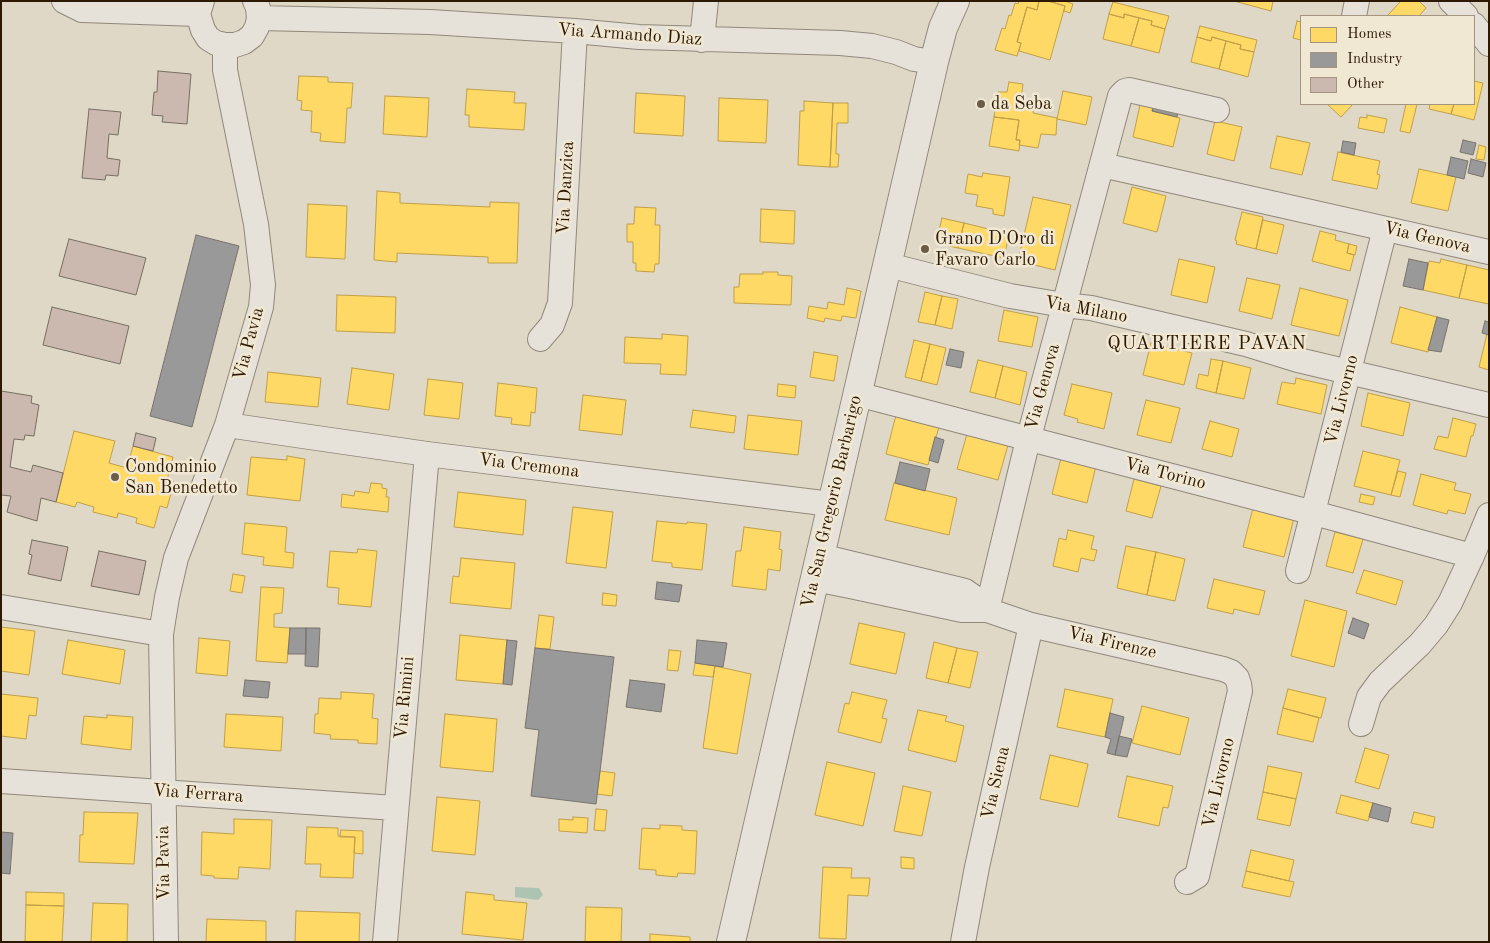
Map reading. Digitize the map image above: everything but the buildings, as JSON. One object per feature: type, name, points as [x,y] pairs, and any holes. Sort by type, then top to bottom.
[{"type":"street","points":[[64,1],[82,10],[200,8],[203,30],[208,38],[216,43],[225,45]]},
{"type":"street","points":[[702,40],[706,1]]},
{"type":"street","points":[[934,62],[943,28],[955,1]]},
{"type":"street","points":[[1354,15],[1357,1]]},
{"type":"street","points":[[1451,1],[1465,15]]},
{"type":"street","name":"Via Armando Diaz","points":[[225,45],[235,45],[244,42],[252,36],[257,27],[257,10],[430,12],[575,31],[639,37],[840,43],[872,46],[914,59],[934,62]]},
{"type":"street","points":[[1475,26],[1489,44]]},
{"type":"street","name":"Via Danzica","points":[[540,339],[552,325],[560,303],[575,31]]},
{"type":"street","name":"Via Pavia","points":[[166,942],[161,634],[176,558],[227,425],[261,307],[263,286],[256,224],[224,70],[225,45]]},
{"type":"street","name":"Via San Gregorio Barbarigo","points":[[731,942],[934,62]]},
{"type":"street","name":"Via Genova","points":[[987,610],[1064,306],[1120,96],[1129,90],[1217,110]]},
{"type":"street","name":"Via Genova","points":[[1102,165],[1489,252]]},
{"type":"street","name":"Via Livorno","points":[[1298,571],[1385,229]]},
{"type":"street","name":"Via Milano","points":[[888,265],[1010,296],[1064,306],[1091,308],[1246,344],[1298,360],[1489,405]]},
{"type":"street","name":"Via Torino","points":[[857,394],[1472,556]]},
{"type":"street","name":"Via Cremona","points":[[227,425],[428,454],[831,504]]},
{"type":"street","name":"Via Rimini","points":[[385,942],[428,454]]},
{"type":"street","points":[[1361,724],[1369,698],[1380,682],[1436,626],[1450,603],[1489,515]]},
{"type":"street","name":"Via Firenze","points":[[817,568],[965,591],[987,610],[1031,625],[1223,669],[1231,672],[1237,678]]},
{"type":"street","points":[[1,607],[161,634]]},
{"type":"street","name":"Via Siena","points":[[964,942],[976,867],[1031,625]]},
{"type":"street","name":"Via Livorno","points":[[1187,882],[1198,876],[1240,691],[1237,678]]},
{"type":"street","name":"Via Ferrara","points":[[1,781],[396,808]]},
{"type":"shaded area","points":[[515,887],[539,888],[543,895],[538,900],[515,897]]},
{"type":"place","name":"da Seba","points":[[981,104]]},
{"type":"place","name":"Grano D'Oro di Favaro Carlo","points":[[925,249]]},
{"type":"place","name":"Condominio San Benedetto","points":[[115,477]]},
{"type":"district","name":"QUARTIERE PAVAN","points":[[1207,344]]}]
